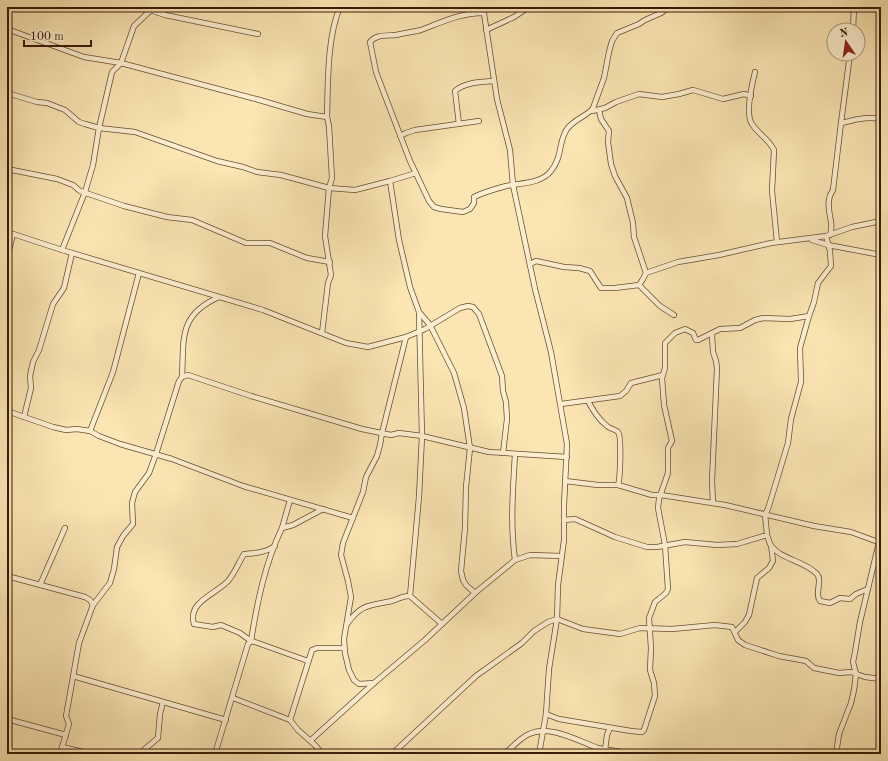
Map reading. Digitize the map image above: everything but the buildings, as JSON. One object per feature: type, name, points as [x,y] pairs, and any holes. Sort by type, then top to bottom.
[{"type":"street","points":[[141,7],[159,14],[258,34]]},
{"type":"street","points":[[159,14],[173,7]]},
{"type":"street","points":[[322,333],[328,283],[331,275],[325,236],[329,188],[332,178],[329,126],[327,117],[331,34],[340,7]]},
{"type":"street","points":[[483,7],[497,99],[510,150],[513,185],[551,352],[567,444],[564,540],[558,585],[557,619],[549,669],[546,714],[539,754]]},
{"type":"street","points":[[486,30],[514,17],[529,7]]},
{"type":"street","points":[[592,111],[604,78],[612,41],[617,33],[639,24],[670,7]]},
{"type":"street","points":[[853,22],[854,7]]},
{"type":"street","points":[[112,72],[121,63],[134,26],[151,10]]},
{"type":"street","points":[[484,13],[469,13],[438,22],[420,30],[385,37],[378,36],[373,38],[370,42],[376,72],[400,136],[429,201],[434,207],[441,210],[463,212],[470,209],[474,203],[474,197],[498,189],[534,181],[550,173],[561,152],[561,141],[566,130],[576,120],[592,111],[599,110],[616,102],[639,94],[662,97],[693,90],[723,99],[744,94],[751,96]]},
{"type":"street","points":[[7,30],[84,57],[121,63],[307,114],[327,117]]},
{"type":"street","points":[[62,250],[85,192],[93,165],[99,128],[112,72],[111,61]]},
{"type":"street","points":[[735,632],[745,622],[749,615],[757,578],[770,568],[773,561],[771,545],[767,535],[765,514],[768,509],[788,443],[792,419],[802,382],[800,348],[814,302],[818,283],[831,266],[828,236],[831,224],[828,205],[829,196],[833,190],[849,62]]},
{"type":"street","points":[[756,72],[749,114],[752,125],[772,144],[774,150],[772,191],[777,242]]},
{"type":"street","points":[[459,124],[455,91],[466,84],[494,81]]},
{"type":"street","points":[[7,93],[37,102],[47,103],[65,110],[79,122],[99,128],[134,132],[217,162],[329,188],[355,190],[390,182],[416,173]]},
{"type":"street","points":[[599,110],[601,119],[609,131],[608,142],[611,164],[615,176],[627,198],[634,237],[646,273]]},
{"type":"street","points":[[841,123],[866,117],[881,119]]},
{"type":"street","points":[[400,136],[415,130],[479,121]]},
{"type":"street","points":[[7,169],[57,179],[74,185],[80,191],[124,206],[167,217],[192,220],[246,243],[270,243],[307,258],[330,262]]},
{"type":"street","points":[[390,182],[399,240],[410,287],[419,312],[420,331],[422,436],[419,497],[410,596]]},
{"type":"street","points":[[639,285],[646,273],[678,262],[719,255],[749,247],[777,242],[828,236],[852,227],[881,221]]},
{"type":"street","points":[[7,232],[263,310],[346,343],[368,347],[406,337],[420,331],[460,308],[468,306],[473,307],[479,314],[502,376],[507,419],[503,453]]},
{"type":"street","points":[[7,258],[13,234]]},
{"type":"street","points":[[809,239],[828,245],[881,255]]},
{"type":"street","points":[[24,417],[31,388],[30,376],[33,362],[39,350],[53,304],[64,288],[72,253]]},
{"type":"street","points":[[530,264],[536,261],[564,267],[583,269],[591,273],[603,289],[639,285]]},
{"type":"street","points":[[90,431],[113,372],[139,273]]},
{"type":"street","points":[[639,285],[654,300],[674,315]]},
{"type":"street","points":[[60,754],[69,724],[66,716],[79,643],[93,605],[110,583],[114,569],[117,547],[123,536],[133,524],[132,503],[135,492],[149,473],[177,385],[182,377],[182,345],[190,318],[206,303],[219,297]]},
{"type":"street","points":[[419,312],[430,325],[454,374],[464,408],[470,448],[461,571],[466,585],[475,593]]},
{"type":"street","points":[[546,714],[559,718],[635,732],[644,730],[655,696],[654,683],[650,670],[651,648],[649,618],[655,602],[666,593],[668,589],[665,545],[658,508],[659,500],[668,473],[668,448],[672,441],[664,405],[663,375],[666,368],[665,343],[675,333],[685,329],[693,332],[696,340],[698,340],[712,335],[720,329],[740,328],[755,320],[763,318],[790,319],[809,316]]},
{"type":"street","points":[[712,335],[713,352],[717,364],[712,481],[713,503]]},
{"type":"street","points":[[374,683],[359,684],[354,680],[349,670],[344,648],[351,597],[341,555],[343,543],[363,492],[366,477],[377,456],[406,337]]},
{"type":"street","points":[[182,377],[188,375],[250,396],[362,429],[382,433],[399,433],[422,436],[470,448],[503,453],[567,457]]},
{"type":"street","points":[[560,404],[620,396],[623,395],[631,383],[663,375]]},
{"type":"street","points":[[588,401],[597,416],[620,436],[620,476],[618,485]]},
{"type":"street","points":[[7,411],[66,430],[77,429],[90,431],[120,444],[172,459],[243,486],[353,518]]},
{"type":"street","points":[[515,454],[512,496],[512,540],[515,560]]},
{"type":"street","points":[[565,481],[598,485],[618,485],[652,495],[713,503],[820,527],[851,532],[880,543]]},
{"type":"street","points":[[215,754],[248,644],[251,641],[256,605],[290,500]]},
{"type":"street","points":[[282,528],[293,525],[323,509]]},
{"type":"street","points":[[564,520],[576,518],[615,537],[647,546],[685,542],[717,545],[737,544],[767,535]]},
{"type":"street","points":[[40,585],[65,528]]},
{"type":"street","points":[[836,754],[839,734],[851,703],[856,674],[853,662],[881,534]]},
{"type":"street","points":[[771,545],[785,556],[808,567],[817,574],[819,579],[817,597],[822,602],[830,603],[840,598],[850,599],[856,594],[868,589]]},
{"type":"street","points":[[275,546],[269,550],[259,553],[244,554],[228,581],[200,601],[192,618],[194,624],[213,627],[221,625],[240,633],[251,641],[308,661]]},
{"type":"street","points":[[311,740],[374,683],[425,640],[475,593],[515,560],[530,555],[562,556]]},
{"type":"street","points":[[7,576],[85,598],[90,600],[93,605]]},
{"type":"street","points":[[346,626],[354,615],[363,607],[406,596],[410,596],[442,624]]},
{"type":"street","points":[[392,754],[476,676],[522,643],[534,631],[548,622],[557,619],[582,629],[615,634],[624,634],[636,629],[672,630],[721,625],[732,627],[738,640],[754,648],[782,657],[806,660],[814,668],[881,679]]},
{"type":"street","points":[[290,720],[312,650],[317,648],[344,648]]},
{"type":"street","points":[[73,676],[226,720]]},
{"type":"street","points":[[233,698],[290,720],[298,730],[311,740],[322,754]]},
{"type":"street","points":[[139,754],[158,738],[160,714],[163,702]]},
{"type":"street","points":[[7,719],[66,734]]},
{"type":"street","points":[[605,750],[607,735],[610,728]]},
{"type":"street","points":[[505,754],[519,740],[529,734],[543,731],[563,734],[578,741],[605,750],[623,752]]},
{"type":"street","points":[[62,747],[92,754]]}]
